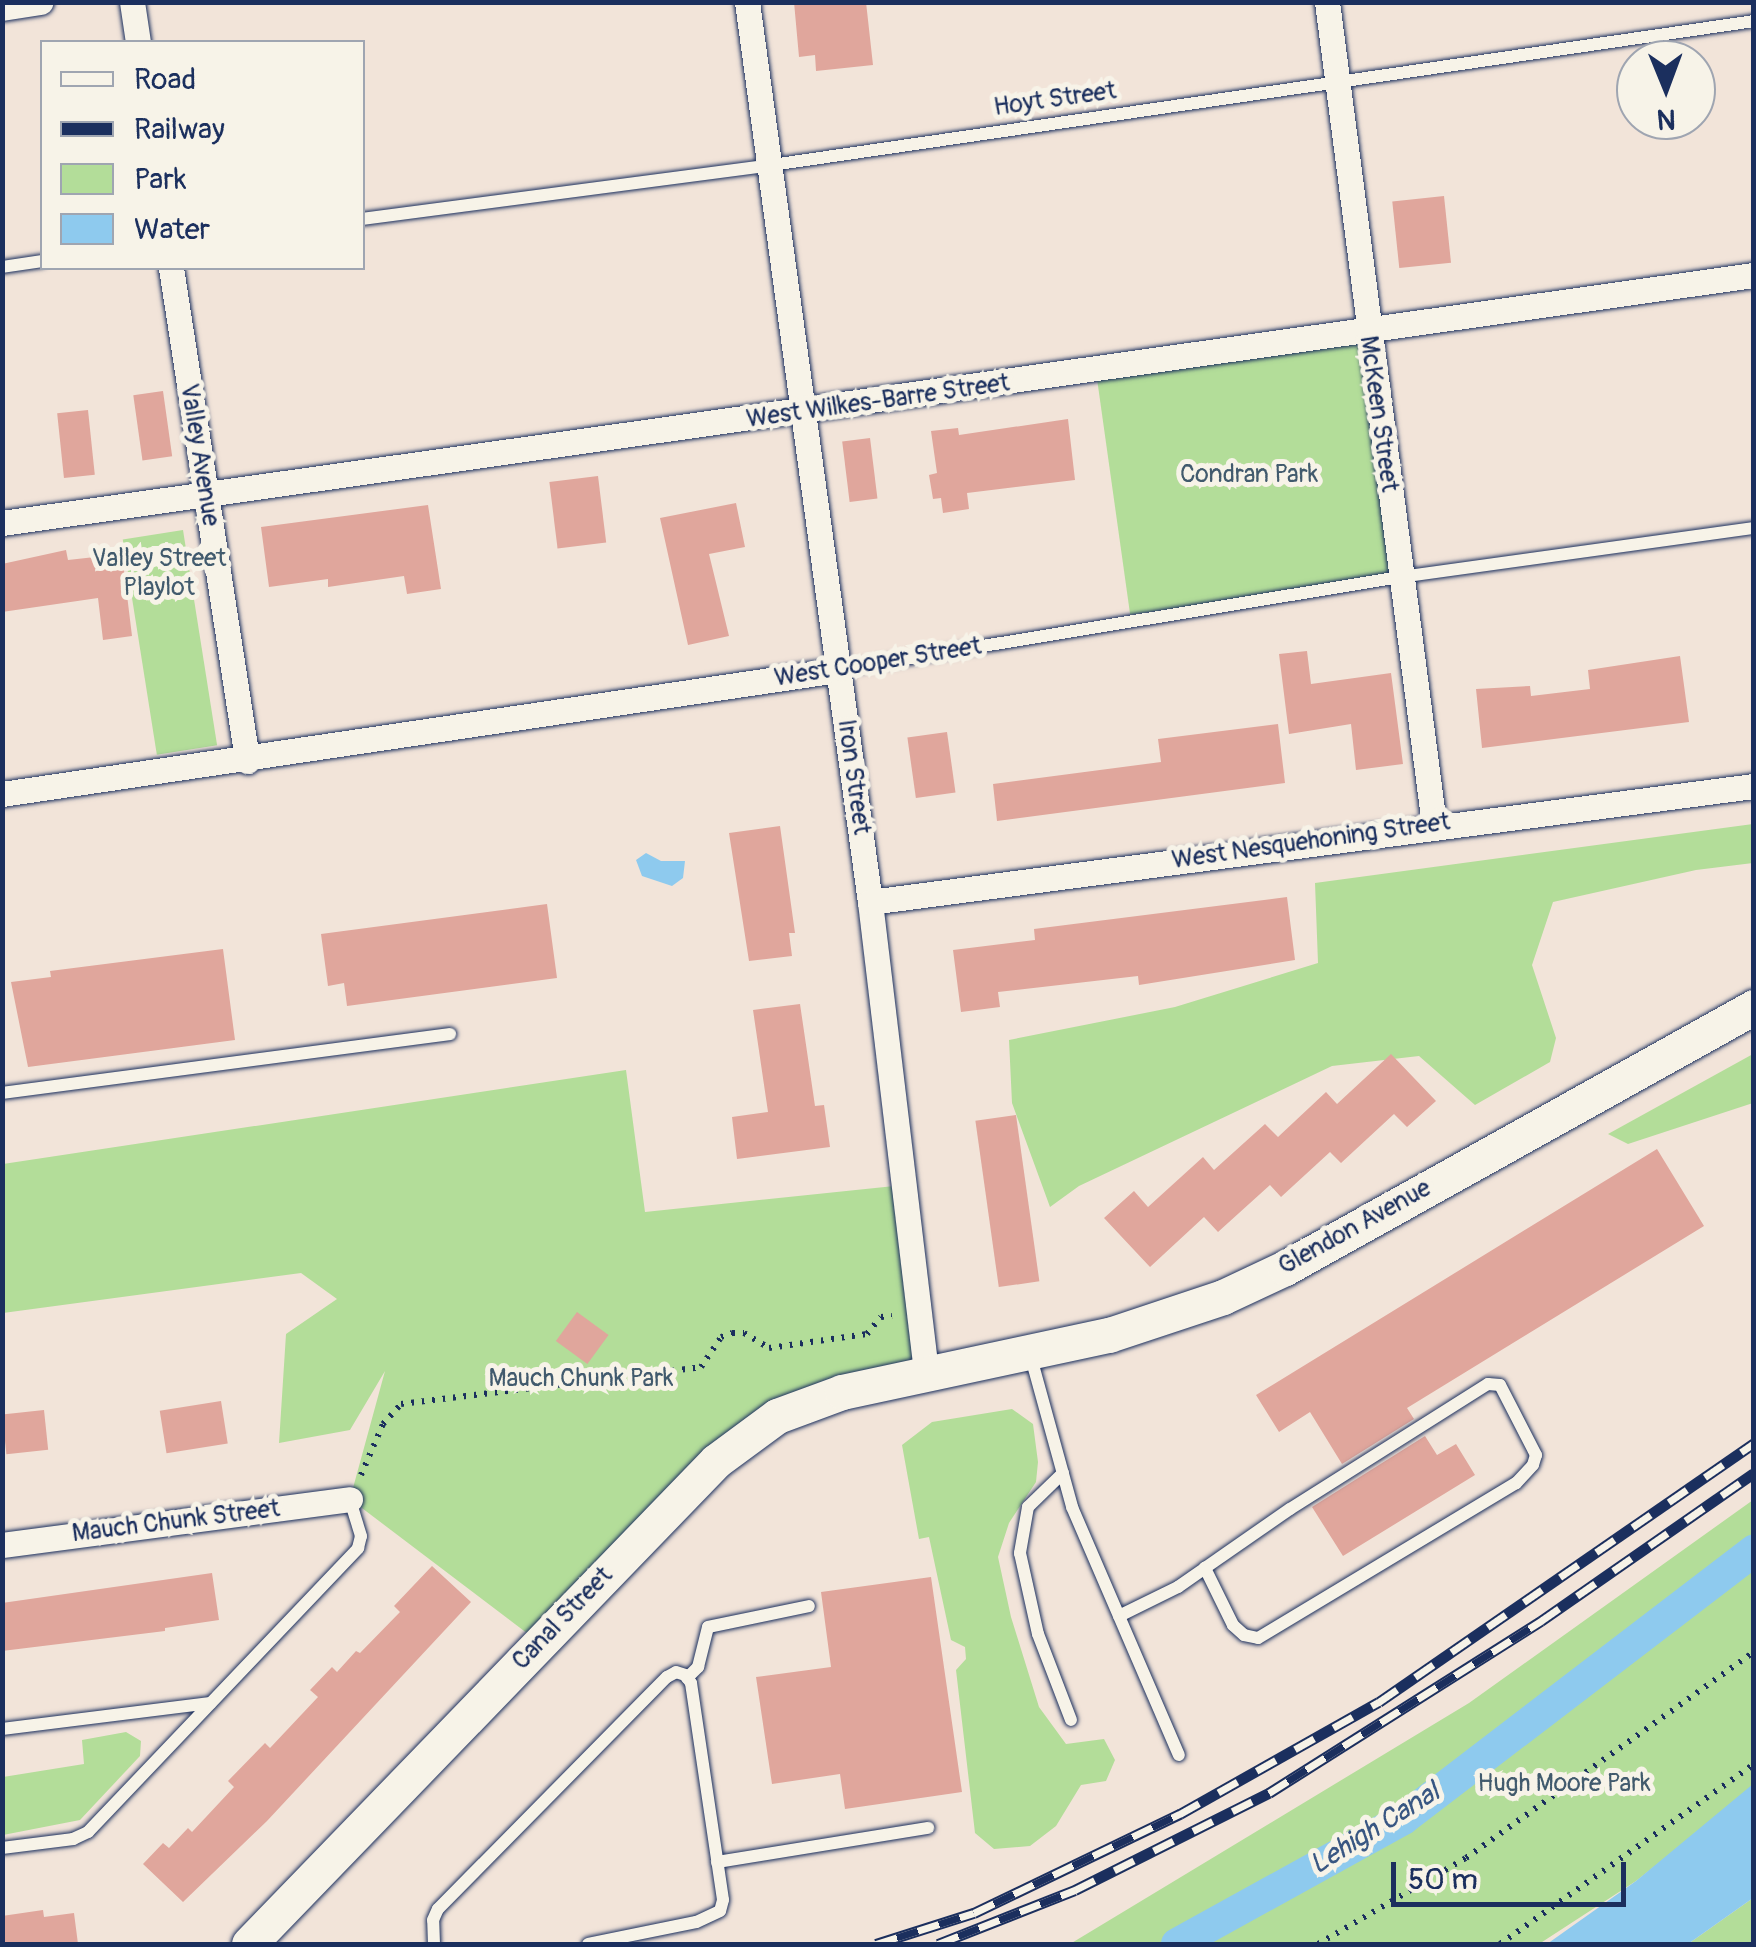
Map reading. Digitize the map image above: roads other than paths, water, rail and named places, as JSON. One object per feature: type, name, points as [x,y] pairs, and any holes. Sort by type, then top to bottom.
[{"type":"street","points":[[2,8],[41,2]]},
{"type":"street","points":[[132,2],[138,40]]},
{"type":"street","name":"Iron Street","points":[[747,2],[870,902],[926,1374]]},
{"type":"street","name":"McKeen Street","points":[[1327,2],[1366,330],[1434,825]]},
{"type":"street","name":"Valley Avenue","points":[[171,270],[247,761]]},
{"type":"street","name":"West Wilkes-Barre Street","points":[[2,523],[803,413],[1754,275]]},
{"type":"street","name":"West Cooper Street","points":[[2,794],[247,761],[838,670]]},
{"type":"street","name":"West Nesquehoning Street","points":[[870,902],[1754,786]]},
{"type":"street","name":"Glendon Avenue","points":[[926,1374],[1154,1322],[1254,1283],[1754,1007]]},
{"type":"street","name":"Canal Street","points":[[249,1944],[716,1461],[759,1428],[796,1408],[926,1374]]},
{"type":"street","name":"Mauch Chunk Street","points":[[2,1545],[350,1500]]},
{"type":"lane","name":"Hoyt Street","points":[[365,218],[772,165],[1754,21]]},
{"type":"lane","points":[[2,267],[40,262]]},
{"type":"lane","name":"West Cooper Street","points":[[838,670],[1400,577],[1754,528]]},
{"type":"lane","points":[[2,1093],[450,1034]]},
{"type":"lane","points":[[1030,1352],[1072,1507],[1179,1755]]},
{"type":"lane","points":[[1119,1616],[1205,1568],[1488,1384],[1500,1384],[1536,1455],[1534,1465],[1516,1483],[1258,1638],[1244,1635],[1233,1625],[1205,1568]]},
{"type":"lane","points":[[1063,1474],[1028,1508],[1020,1554],[1038,1634],[1071,1720]]},
{"type":"lane","points":[[2,1848],[73,1839],[88,1832],[358,1548],[361,1536],[350,1500]]},
{"type":"lane","points":[[687,1678],[698,1667],[708,1627],[809,1606]]},
{"type":"lane","points":[[434,1944],[438,1910],[667,1677],[676,1672],[687,1678]]},
{"type":"lane","points":[[588,1944],[720,1911],[717,1862],[687,1678]]},
{"type":"lane","points":[[2,1729],[210,1703]]},
{"type":"lane","points":[[717,1862],[928,1828]]},
{"type":"water","points":[[646,853],[661,861],[685,861],[683,878],[672,886],[642,876],[636,860]]},
{"type":"water","points":[[1753,1784],[1753,1898],[1688,1944],[1547,1944],[1636,1881]]},
{"type":"waterway","name":"Lehigh Canal","points":[[1177,1944],[1403,1819],[1754,1551]]},
{"type":"railway","points":[[876,1944],[974,1913],[1180,1814],[1379,1702],[1754,1443]]},
{"type":"railway","points":[[938,1944],[1075,1890],[1269,1793],[1541,1621],[1754,1473]]},
{"type":"park label","name":"Condran Park","points":[[1249,475]]},
{"type":"park label","name":"Valley Street Playlot","points":[[159,574]]},
{"type":"park label","name":"Mauch Chunk Park","points":[[581,1379]]},
{"type":"park label","name":"Hugh Moore Park","points":[[1564,1784]]}]
